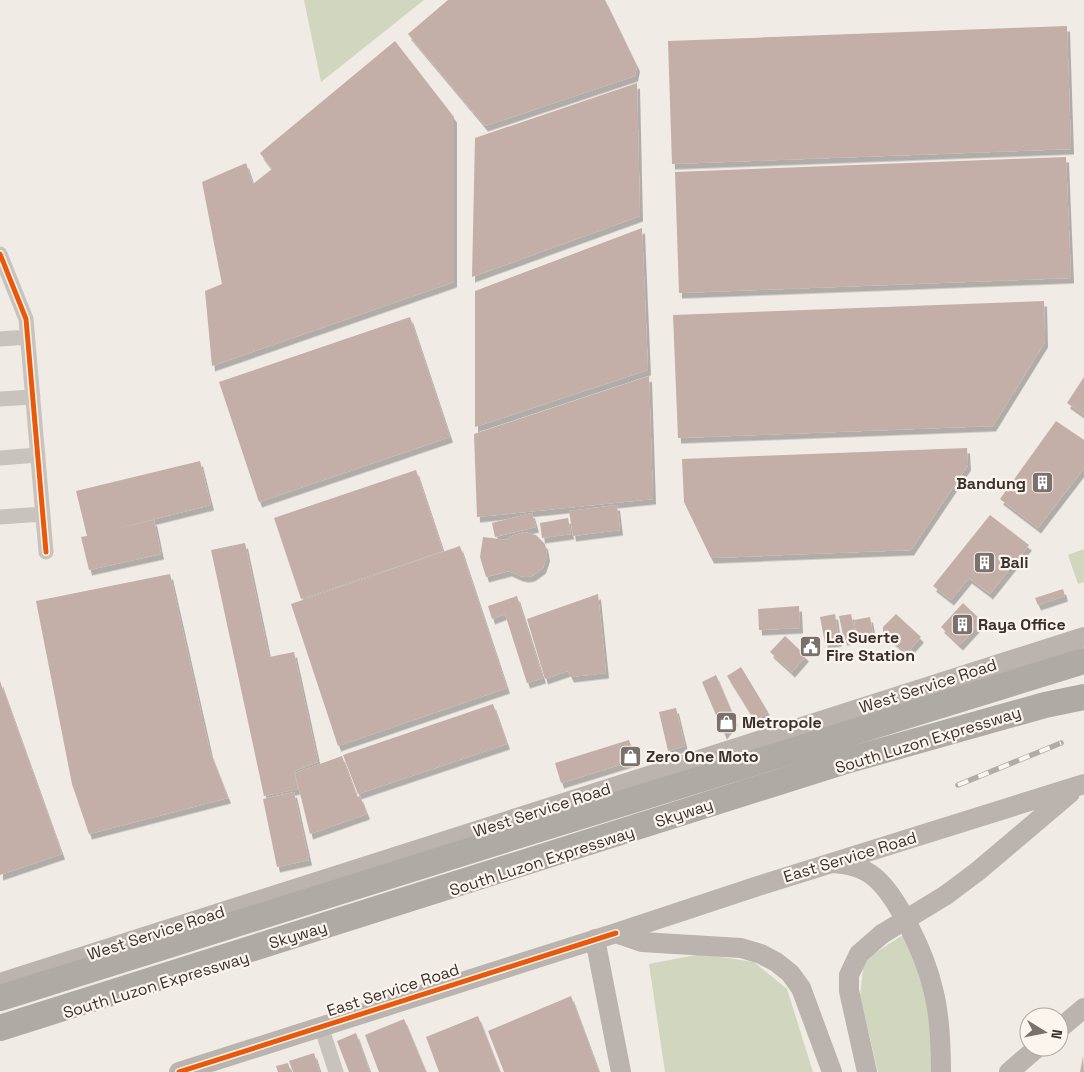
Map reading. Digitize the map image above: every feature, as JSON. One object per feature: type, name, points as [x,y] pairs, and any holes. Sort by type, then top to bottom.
[{"type":"highway","name":"South Luzon Expressway","points":[[0,998],[1084,661]]},
{"type":"highway","name":"Skyway","points":[[0,1006],[840,740],[1041,686],[1084,678]]},
{"type":"highway","name":"South Luzon Expressway","points":[[0,1034],[546,859],[1084,691]]},
{"type":"highway","name":"Skyway","points":[[0,1028],[842,762],[1036,707],[1084,697]]},
{"type":"main road","name":"West Service Road","points":[[0,983],[1084,637]]},
{"type":"main road","name":"East Service Road","points":[[179,1072],[829,863],[1082,785]]},
{"type":"main road","points":[[867,1072],[849,991],[849,975],[859,954],[882,934],[946,895],[1082,785]]},
{"type":"main road","points":[[829,863],[850,866],[866,871],[885,888],[896,905],[922,958],[934,990],[939,1028],[941,1072]]},
{"type":"main road","points":[[616,933],[642,942],[741,948],[761,954],[776,962],[790,973],[801,988],[832,1072]]},
{"type":"main road","points":[[595,939],[621,1072]]},
{"type":"main road","points":[[1069,1021],[1084,1008]]},
{"type":"main road","points":[[1009,1072],[1026,1057]]},
{"type":"street","points":[[0,254],[5,277],[26,319],[46,552]]},
{"type":"street","points":[[0,339],[28,337]]},
{"type":"street","points":[[0,399],[33,397]]},
{"type":"street","points":[[0,458],[38,455]]},
{"type":"street","points":[[0,517],[43,514]]},
{"type":"street","points":[[321,1026],[336,1072]]},
{"type":"green space","points":[[304,0],[424,0],[321,82]]},
{"type":"green space","points":[[1084,549],[1084,582],[1078,584],[1068,555]]},
{"type":"green space","points":[[903,935],[920,967],[934,1021],[935,1072],[878,1072],[860,996],[864,960]]},
{"type":"green space","points":[[701,954],[754,962],[787,989],[813,1072],[665,1072],[649,964]]},
{"type":"building","points":[[448,0],[605,0],[637,66],[635,76],[485,126],[408,34]]},
{"type":"building","points":[[1067,26],[1071,149],[672,164],[668,41]]},
{"type":"building","points":[[395,41],[454,117],[454,282],[212,366],[205,291],[222,284],[202,182],[246,163],[253,184],[272,169],[260,153]]},
{"type":"building","points":[[637,83],[640,216],[472,277],[475,138]]},
{"type":"building","points":[[1066,157],[1071,278],[679,293],[675,172]]},
{"type":"building","points":[[642,228],[648,370],[475,427],[475,291]]},
{"type":"building","points":[[1044,301],[1045,342],[993,426],[678,438],[673,315]]},
{"type":"building","points":[[410,317],[450,437],[259,502],[219,382]]},
{"type":"building","points":[[649,376],[653,499],[477,517],[474,434]]},
{"type":"building","points":[[1084,377],[1084,415],[1067,403]]},
{"type":"building","name":"Bandung","points":[[1056,421],[1084,440],[1084,468],[1038,528],[1000,499]]},
{"type":"building","points":[[967,448],[968,465],[911,550],[711,558],[684,502],[682,459]]},
{"type":"building","points":[[200,461],[211,505],[111,530],[154,520],[161,554],[89,570],[81,537],[87,536],[76,491]]},
{"type":"building","points":[[416,470],[443,551],[301,599],[274,518]]},
{"type":"building","points":[[617,505],[620,530],[573,536],[569,511]]},
{"type":"building","points":[[532,513],[536,527],[495,537],[492,523]]},
{"type":"building","name":"Bali","points":[[990,515],[1029,545],[990,594],[969,578],[951,600],[933,586]]},
{"type":"building","points":[[568,518],[571,534],[542,538],[540,523]]},
{"type":"building","points":[[524,532],[536,535],[545,544],[547,556],[543,568],[532,576],[526,577],[509,571],[486,577],[480,557],[483,537],[507,540]]},
{"type":"building","points":[[245,543],[269,657],[294,652],[318,762],[294,771],[298,789],[264,796],[211,550]]},
{"type":"building","points":[[460,546],[507,688],[338,746],[291,604]]},
{"type":"building","points":[[170,574],[210,752],[228,798],[89,834],[72,784],[36,601]]},
{"type":"building","points":[[1063,589],[1065,596],[1038,605],[1035,598]]},
{"type":"building","points":[[598,594],[606,673],[571,677],[568,671],[545,679],[527,619]]},
{"type":"building","points":[[517,596],[543,678],[527,683],[505,614],[492,619],[488,606]]},
{"type":"building","name":"Raya Office","points":[[963,603],[982,621],[960,645],[941,627]]},
{"type":"building","points":[[799,606],[800,628],[759,630],[758,609]]},
{"type":"building","points":[[835,614],[839,641],[825,643],[820,617]]},
{"type":"building","points":[[851,614],[856,638],[844,640],[839,616]]},
{"type":"building","points":[[896,614],[921,637],[907,653],[883,632],[883,627]]},
{"type":"building","points":[[870,617],[873,634],[857,637],[854,620]]},
{"type":"building","points":[[785,636],[806,656],[792,672],[770,652]]},
{"type":"building","points":[[741,667],[768,712],[755,721],[727,676]]},
{"type":"building","points":[[716,675],[735,720],[724,734],[702,682]]},
{"type":"building","points":[[0,681],[62,854],[0,875]]},
{"type":"building","points":[[493,704],[507,744],[358,794],[343,755]]},
{"type":"building","points":[[676,708],[685,746],[668,751],[659,712]]},
{"type":"building","points":[[629,740],[636,760],[561,783],[555,763]]},
{"type":"building","points":[[342,756],[357,797],[360,796],[367,814],[310,834],[295,773]]},
{"type":"building","points":[[294,792],[309,860],[277,867],[263,799]]},
{"type":"building","points":[[571,996],[599,1072],[504,1072],[488,1031]]},
{"type":"building","points":[[478,1016],[500,1072],[439,1072],[426,1037]]},
{"type":"building","points":[[404,1019],[426,1072],[379,1072],[365,1035]]},
{"type":"building","points":[[356,1033],[370,1072],[349,1072],[337,1041]]},
{"type":"building","points":[[314,1053],[320,1072],[293,1072],[289,1061]]},
{"type":"building","points":[[1083,1056],[1084,1072],[1080,1072]]},
{"type":"building","points":[[288,1063],[291,1072],[278,1072],[276,1066]]},
{"type":"railway","points":[[958,785],[1061,743]]},
{"type":"cycle path","points":[[0,254],[26,319],[46,552]]},
{"type":"cycle path","points":[[179,1072],[616,933]]},
{"type":"place","name":"Bandung","points":[[1042,483]]},
{"type":"place","name":"Bali","points":[[984,562]]},
{"type":"place","name":"Raya Office","points":[[962,624]]},
{"type":"place","name":"La Suerte Fire Station","points":[[810,646]]},
{"type":"place","name":"Metropole","points":[[726,722]]},
{"type":"place","name":"Zero One Moto","points":[[630,756]]}]
